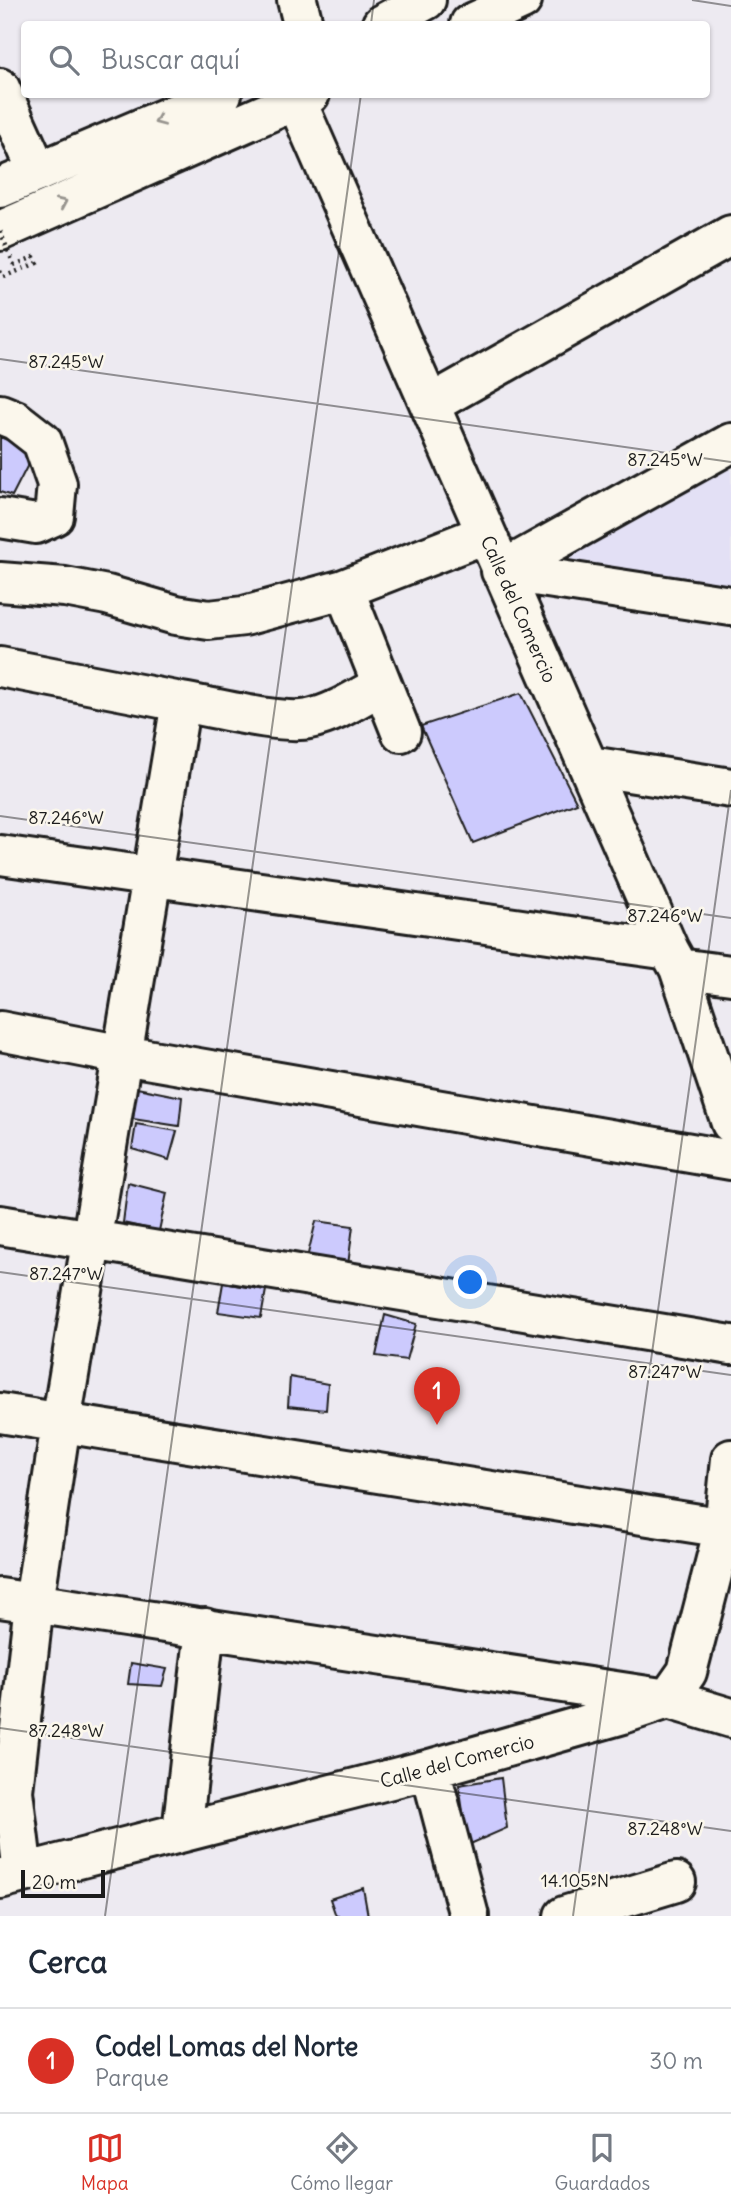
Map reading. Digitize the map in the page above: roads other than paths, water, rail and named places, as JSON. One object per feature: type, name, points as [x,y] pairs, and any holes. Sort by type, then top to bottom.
[{"type":"main road","points":[[297,0],[302,21]]},
{"type":"main road","points":[[388,21],[426,0]]},
{"type":"main road","points":[[476,21],[522,0]]},
{"type":"main road","points":[[0,88],[38,172]]},
{"type":"main road","points":[[0,188],[213,98]]},
{"type":"main road","points":[[5,242],[301,98]]},
{"type":"main road","name":"Calle del Comercio","points":[[303,98],[485,534],[674,959],[731,1123]]},
{"type":"main road","points":[[431,404],[731,234]]},
{"type":"main road","points":[[0,414],[15,420],[42,441],[57,484],[54,516],[36,524],[0,518]]},
{"type":"main road","points":[[501,571],[731,443]]},
{"type":"main road","points":[[0,582],[65,587],[107,595],[176,615],[209,620],[244,616],[345,589],[485,534]]},
{"type":"main road","points":[[501,571],[731,606]]},
{"type":"main road","points":[[345,589],[401,732]]},
{"type":"main road","points":[[0,667],[290,720],[309,719],[337,709],[382,685]]},
{"type":"main road","points":[[11,1876],[6,1789],[17,1600],[61,1423],[181,702]]},
{"type":"main road","points":[[590,766],[731,788]]},
{"type":"main road","points":[[0,855],[153,875],[674,959],[731,975]]},
{"type":"main road","points":[[0,1031],[123,1055],[731,1160]]},
{"type":"main road","points":[[0,1225],[731,1345]]},
{"type":"main road","points":[[0,1413],[728,1528]]},
{"type":"main road","points":[[668,1699],[687,1672],[728,1528],[731,1459]]},
{"type":"main road","points":[[17,1600],[668,1699],[731,1718]]},
{"type":"main road","points":[[182,1832],[205,1628]]},
{"type":"main road","name":"Calle del Comercio","points":[[11,1876],[430,1769],[668,1699]]},
{"type":"main road","points":[[430,1769],[469,1916]]},
{"type":"main road","points":[[564,1916],[676,1882]]},
{"type":"place","name":"Codel Lomas del Norte","points":[[437,1425]]}]
